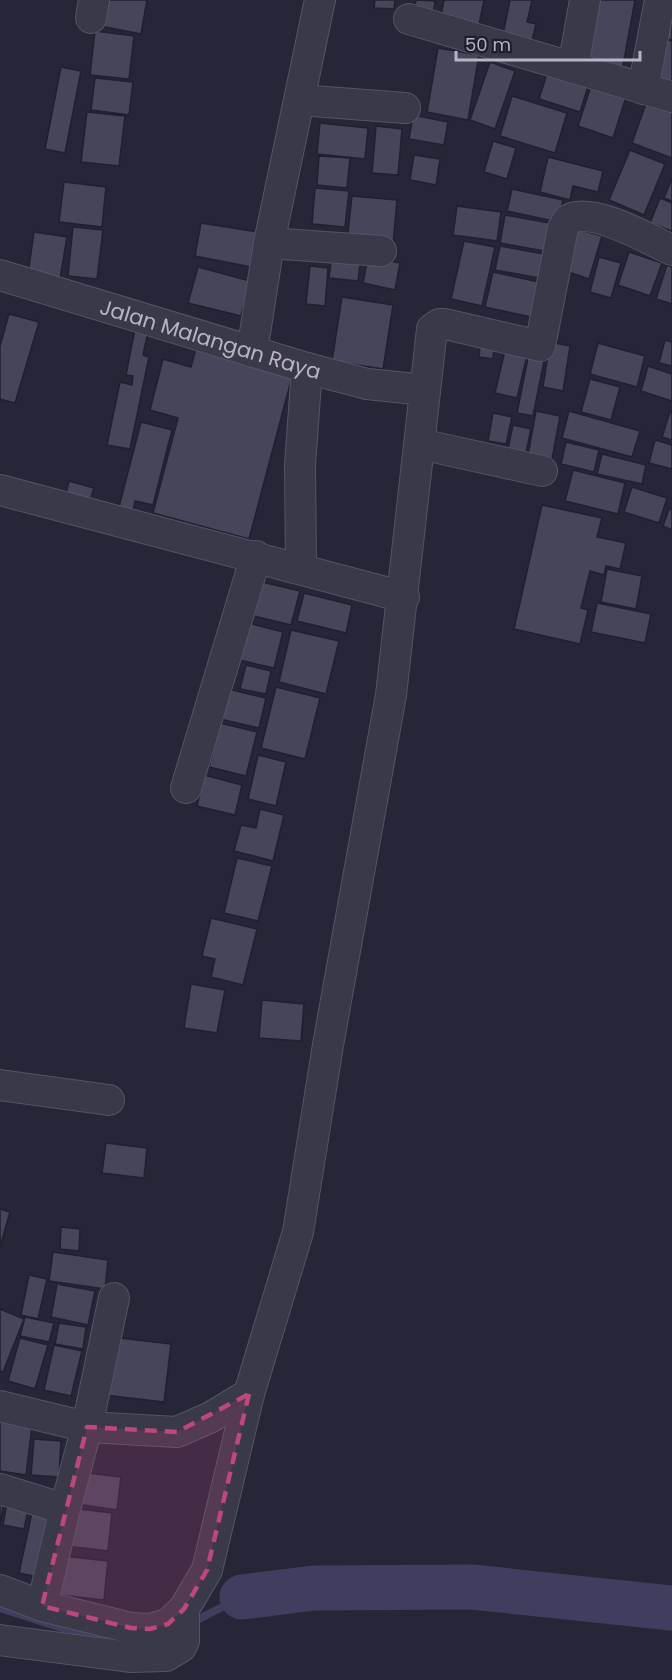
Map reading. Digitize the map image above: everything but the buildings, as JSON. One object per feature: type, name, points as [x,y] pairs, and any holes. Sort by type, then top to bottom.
[{"type":"street","points":[[252,352],[269,243],[320,0]]},
{"type":"street","points":[[573,68],[585,0]]},
{"type":"street","points":[[643,89],[660,0]]},
{"type":"street","points":[[409,19],[672,97]]},
{"type":"street","points":[[300,100],[405,108]]},
{"type":"street","points":[[0,1640],[130,1658],[166,1656],[182,1647],[185,1619],[207,1570],[249,1394],[298,1232],[328,1045],[391,695],[404,597],[432,329],[439,324],[445,324],[540,346],[563,228],[568,220],[583,216],[599,217],[672,250]]},
{"type":"street","points":[[269,243],[381,252]]},
{"type":"street","name":"Jalan Malangan Raya","points":[[0,275],[307,368],[367,384],[425,390]]},
{"type":"street","points":[[301,568],[300,465],[307,368]]},
{"type":"street","points":[[420,444],[542,471]]},
{"type":"street","points":[[0,490],[404,597]]},
{"type":"street","points":[[186,788],[256,556]]},
{"type":"street","points":[[0,1085],[109,1100]]},
{"type":"street","points":[[42,1606],[87,1427],[114,1298]]},
{"type":"street","points":[[0,1406],[87,1427],[177,1432],[211,1417],[249,1394]]},
{"type":"street","points":[[0,1489],[65,1509]]},
{"type":"street","points":[[0,1590],[42,1606],[131,1629],[150,1629],[185,1619]]},
{"type":"highlighted area","points":[[249,1394],[207,1570],[184,1609],[168,1624],[150,1629],[131,1628],[42,1606],[87,1427],[177,1432]]},
{"type":"waterway","points":[[242,1597],[314,1588],[472,1587],[672,1608]]},
{"type":"waterway","points":[[191,1623],[242,1597]]},
{"type":"waterway","points":[[0,1608],[59,1627],[111,1638]]}]
